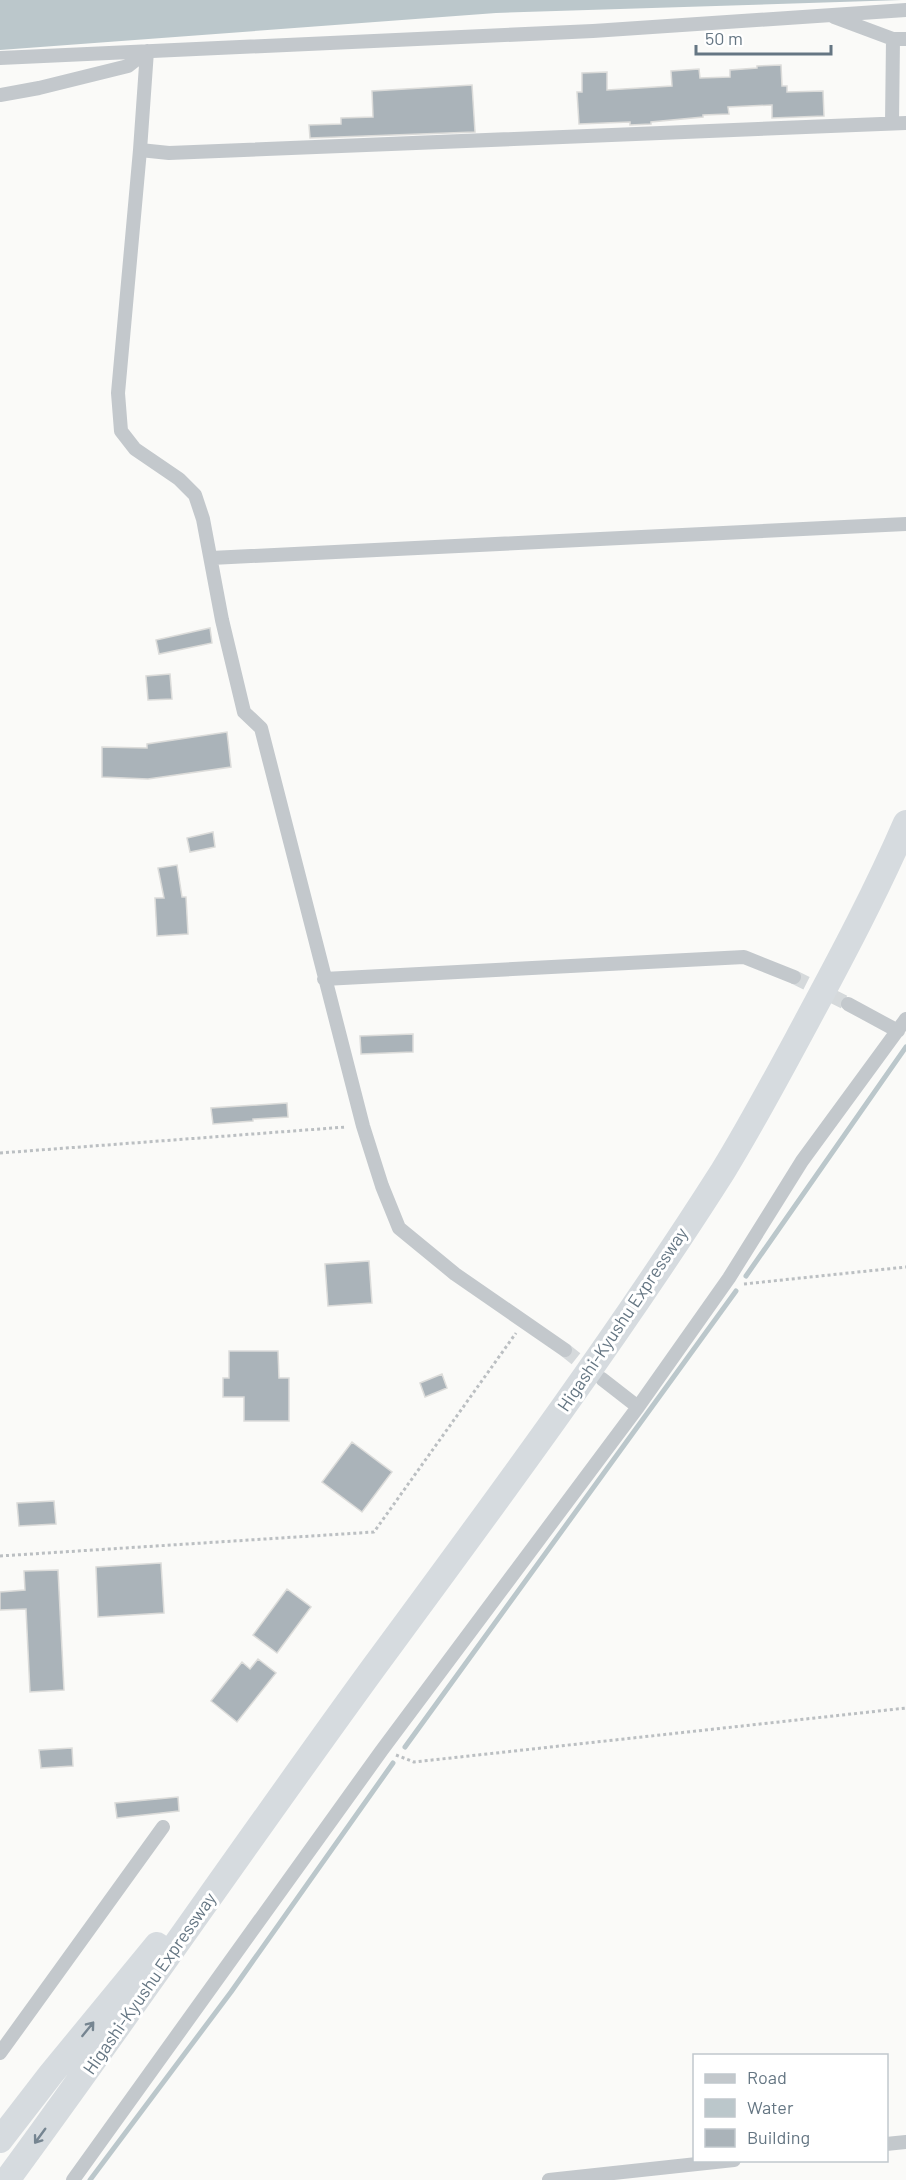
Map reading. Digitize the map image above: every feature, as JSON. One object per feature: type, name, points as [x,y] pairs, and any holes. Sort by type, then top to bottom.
[{"type":"highway","name":"Higashi-Kyushu Expressway","points":[[7,2180],[648,1285],[725,1167],[785,1063],[846,949],[906,823]]},
{"type":"highway","name":"Higashi-Kyushu Expressway","points":[[0,2140],[51,2074],[288,1785]]},
{"type":"street","points":[[0,58],[593,31],[906,10]]},
{"type":"street","points":[[140,150],[169,153],[899,123],[899,39],[827,15]]},
{"type":"street","points":[[0,95],[128,66],[147,51]]},
{"type":"street","points":[[147,51],[118,384],[121,431],[135,449],[179,479],[195,495],[212,558],[222,620],[244,712],[261,728],[363,1126],[382,1186],[399,1228],[455,1274],[565,1350]]},
{"type":"street","points":[[212,558],[906,524]]},
{"type":"street","points":[[324,979],[744,957],[794,977]]},
{"type":"street","points":[[74,2180],[382,1750],[638,1407],[729,1278],[802,1161],[902,1025],[848,1004]]},
{"type":"street","points":[[602,1379],[638,1407]]},
{"type":"street","points":[[0,2054],[163,1827]]},
{"type":"street","points":[[888,2144],[906,2142]]},
{"type":"street","points":[[549,2180],[716,2162]]},
{"type":"path","points":[[0,1153],[363,1126]]},
{"type":"path","points":[[729,1278],[743,1284],[906,1267]]},
{"type":"path","points":[[0,1556],[374,1532],[524,1322]]},
{"type":"path","points":[[382,1750],[414,1762],[906,1708]]},
{"type":"water","points":[[0,0],[902,0],[496,13],[0,50]]},
{"type":"building","points":[[781,65],[782,86],[787,86],[787,92],[823,91],[824,116],[772,118],[772,105],[728,107],[729,114],[703,115],[703,117],[651,122],[651,124],[630,125],[630,122],[579,124],[577,92],[582,92],[582,73],[607,72],[607,90],[672,86],[671,71],[699,69],[700,78],[730,77],[730,70]]},
{"type":"building","points":[[472,85],[475,132],[310,138],[309,125],[341,124],[341,118],[373,117],[372,91]]},
{"type":"building","points":[[210,628],[212,643],[159,654],[156,640]]},
{"type":"building","points":[[170,674],[172,699],[148,700],[146,676]]},
{"type":"building","points":[[227,732],[231,767],[148,779],[102,777],[102,747],[147,748],[147,744]]},
{"type":"building","points":[[213,832],[215,847],[190,852],[187,838]]},
{"type":"building","points":[[177,865],[182,897],[186,897],[188,934],[157,936],[155,898],[164,898],[158,868]]},
{"type":"building","points":[[413,1034],[413,1052],[361,1054],[360,1036]]},
{"type":"building","points":[[287,1103],[288,1117],[213,1124],[211,1108]]},
{"type":"building","points":[[369,1261],[372,1303],[328,1306],[325,1264]]},
{"type":"building","points":[[229,1351],[278,1351],[279,1378],[289,1378],[289,1421],[244,1421],[244,1397],[223,1397],[223,1378],[229,1378]]},
{"type":"building","points":[[442,1374],[447,1388],[425,1397],[420,1383]]},
{"type":"building","points":[[352,1442],[392,1472],[362,1512],[322,1482]]},
{"type":"building","points":[[54,1501],[56,1524],[19,1526],[17,1503]]},
{"type":"building","points":[[161,1563],[164,1613],[98,1617],[96,1567]]},
{"type":"building","points":[[58,1570],[64,1690],[30,1692],[26,1609],[0,1610],[0,1592],[25,1590],[24,1571]]},
{"type":"building","points":[[287,1589],[311,1607],[277,1653],[253,1635]]},
{"type":"building","points":[[258,1659],[276,1673],[237,1722],[211,1701],[242,1662],[250,1669]]},
{"type":"building","points":[[72,1748],[73,1766],[41,1768],[39,1750]]},
{"type":"building","points":[[178,1797],[179,1811],[117,1818],[115,1803]]},
{"type":"waterway","points":[[746,1276],[906,1047]]},
{"type":"waterway","points":[[405,1747],[736,1291]]},
{"type":"waterway","points":[[90,2180],[231,1992],[393,1763]]},
{"type":"tunnel","points":[[794,977],[848,1004]]},
{"type":"tunnel","points":[[565,1350],[594,1373]]}]
